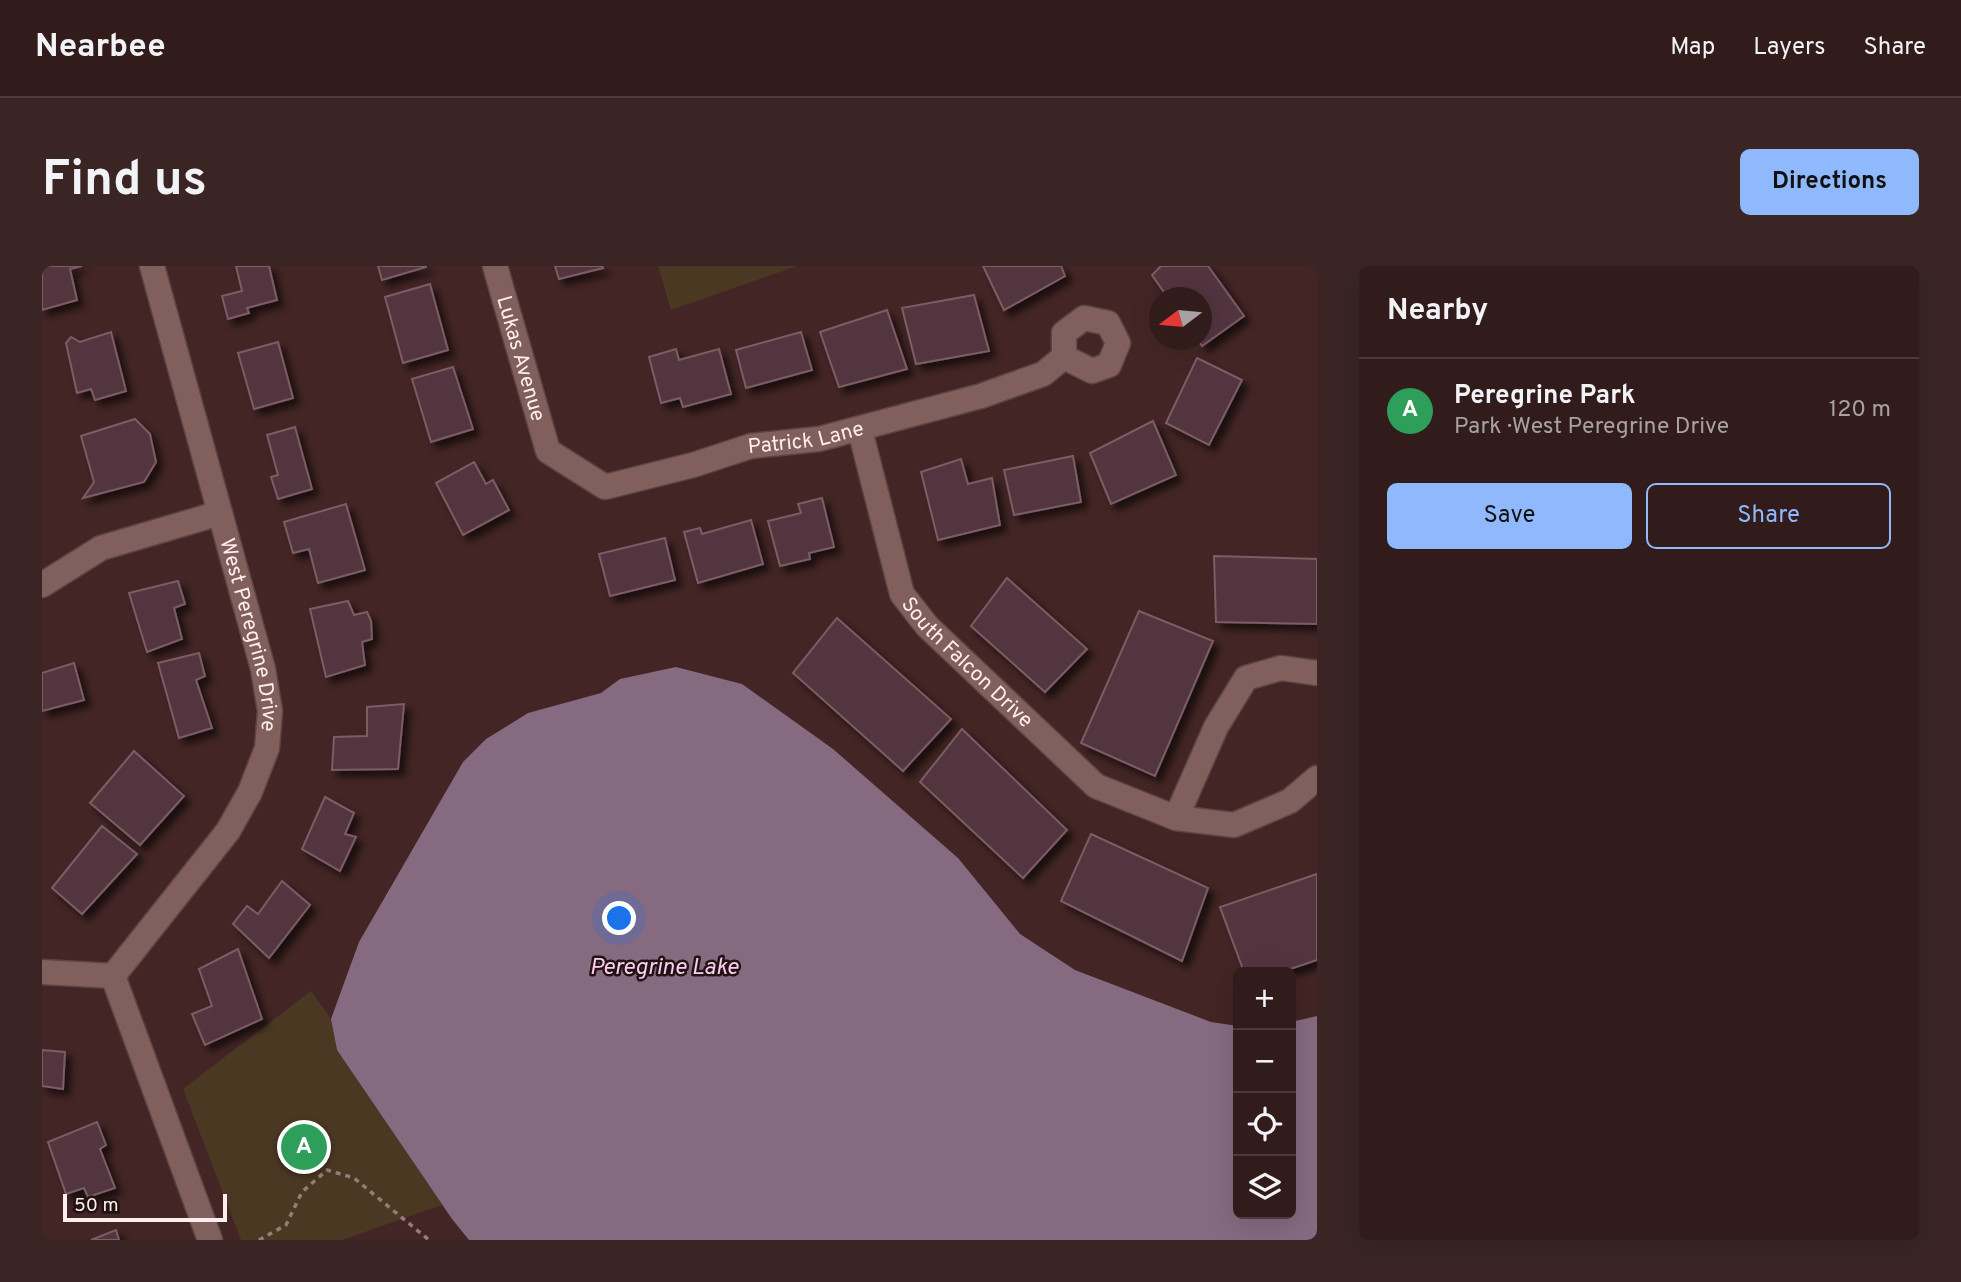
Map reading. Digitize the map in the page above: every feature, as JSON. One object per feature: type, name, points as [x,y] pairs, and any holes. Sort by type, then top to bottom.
[{"type":"street","name":"West Peregrine Drive","points":[[113,976],[228,831],[250,792],[267,748],[270,711],[263,669],[152,266]]},
{"type":"street","name":"Lukas Avenue","points":[[495,266],[548,451]]},
{"type":"street","name":"Patrick Lane","points":[[548,451],[605,487],[693,465],[751,446],[818,439],[860,430],[981,396],[1043,374],[1064,357]]},
{"type":"street","name":"South Falcon Drive","points":[[860,430],[902,594],[926,626],[1096,786],[1176,818],[1234,825],[1290,801],[1317,778]]},
{"type":"street","points":[[42,585],[102,548],[220,513]]},
{"type":"street","points":[[1176,818],[1216,727],[1246,678],[1281,668],[1317,673]]},
{"type":"street","points":[[42,972],[113,976],[210,1240]]},
{"type":"path","points":[[259,1240],[286,1225],[302,1192],[327,1170],[354,1178],[429,1240]]},
{"type":"shaded area","points":[[658,266],[797,266],[671,310]]},
{"type":"shaded area","points":[[311,991],[331,1019],[337,1050],[442,1205],[342,1240],[241,1240],[183,1089]]},
{"type":"water","name":"Peregrine Lake","points":[[676,667],[742,684],[833,749],[958,858],[1020,934],[1075,970],[1211,1022],[1233,1025],[1233,1219],[1296,1219],[1296,1021],[1317,1016],[1317,1240],[469,1240],[337,1050],[331,1019],[359,942],[463,762],[486,739],[528,713],[601,693],[620,679]]},
{"type":"building","points":[[42,266],[82,266],[70,269],[77,300],[42,310]]},
{"type":"building","points":[[236,266],[269,266],[277,300],[247,308],[249,313],[228,319],[222,296],[242,291]]},
{"type":"building","points":[[378,266],[426,266],[426,267],[382,280]]},
{"type":"building","points":[[555,266],[602,266],[603,268],[559,279]]},
{"type":"building","points":[[983,266],[1061,266],[1065,276],[1004,310]]},
{"type":"building","points":[[1161,266],[1208,266],[1244,316],[1212,339],[1212,287],[1160,287],[1152,275]]},
{"type":"building","points":[[430,284],[448,350],[403,363],[385,297]]},
{"type":"building","points":[[974,295],[989,351],[916,364],[902,308]]},
{"type":"building","points":[[887,310],[907,369],[839,387],[820,332]]},
{"type":"building","points":[[111,332],[126,391],[95,400],[91,389],[77,393],[66,343],[71,337],[80,342]]},
{"type":"building","points":[[801,332],[812,370],[746,388],[736,350]]},
{"type":"building","points":[[278,342],[293,398],[254,409],[238,353]]},
{"type":"building","points":[[676,349],[679,360],[719,349],[731,394],[683,407],[680,398],[661,403],[649,357]]},
{"type":"building","points":[[1197,358],[1242,380],[1209,445],[1166,423]]},
{"type":"building","points":[[453,367],[473,429],[431,442],[412,379]]},
{"type":"building","points":[[135,419],[150,434],[156,462],[144,482],[83,498],[94,482],[81,436]]},
{"type":"building","points":[[1153,421],[1176,475],[1111,504],[1090,453]]},
{"type":"building","points":[[295,427],[312,489],[278,499],[271,477],[278,475],[267,435]]},
{"type":"building","points":[[1073,456],[1081,502],[1014,515],[1004,470]]},
{"type":"building","points":[[961,459],[968,484],[992,478],[1000,525],[938,540],[921,472]]},
{"type":"building","points":[[474,462],[486,484],[493,480],[509,510],[463,535],[436,483]]},
{"type":"building","points":[[822,498],[834,547],[809,553],[810,559],[780,566],[768,521],[801,513],[798,504]]},
{"type":"building","points":[[346,504],[365,570],[318,583],[309,549],[293,553],[284,522]]},
{"type":"building","points":[[751,520],[763,564],[698,583],[684,532],[700,528],[702,534]]},
{"type":"building","points":[[665,538],[675,580],[610,596],[599,554]]},
{"type":"building","points":[[1214,556],[1317,559],[1317,624],[1216,622]]},
{"type":"building","points":[[1007,578],[1087,649],[1045,692],[971,626]]},
{"type":"building","points":[[178,581],[185,604],[174,608],[182,639],[147,652],[129,593]]},
{"type":"building","points":[[348,601],[354,615],[367,612],[371,621],[372,639],[362,642],[365,665],[326,677],[310,609]]},
{"type":"building","points":[[1139,611],[1213,641],[1155,776],[1081,743]]},
{"type":"building","points":[[837,618],[951,719],[903,771],[793,673]]},
{"type":"building","points":[[199,653],[205,676],[196,680],[212,728],[179,738],[158,663]]},
{"type":"building","points":[[74,663],[84,700],[42,711],[42,673]]},
{"type":"building","points":[[404,704],[398,769],[332,770],[334,737],[367,736],[367,707]]},
{"type":"building","points":[[962,729],[1067,830],[1023,878],[920,782]]},
{"type":"building","points":[[134,751],[184,796],[140,845],[90,803]]},
{"type":"building","points":[[325,797],[354,813],[345,834],[356,837],[340,871],[302,849]]},
{"type":"building","points":[[102,826],[137,854],[82,914],[52,888]]},
{"type":"building","points":[[1091,834],[1208,888],[1182,961],[1061,901]]},
{"type":"building","points":[[1317,874],[1317,960],[1296,967],[1242,967],[1220,907]]},
{"type":"building","points":[[282,881],[310,905],[269,958],[233,924],[247,906],[258,914]]},
{"type":"building","points":[[238,949],[262,1019],[205,1045],[192,1014],[212,1006],[199,969]]},
{"type":"building","points":[[42,1050],[65,1052],[63,1089],[42,1086]]},
{"type":"building","points":[[97,1122],[106,1145],[100,1149],[115,1188],[88,1197],[84,1188],[66,1194],[48,1142]]},
{"type":"building","points":[[116,1230],[119,1240],[91,1240]]},
{"type":"place","name":"Peregrine Park","points":[[304,1147]]}]
